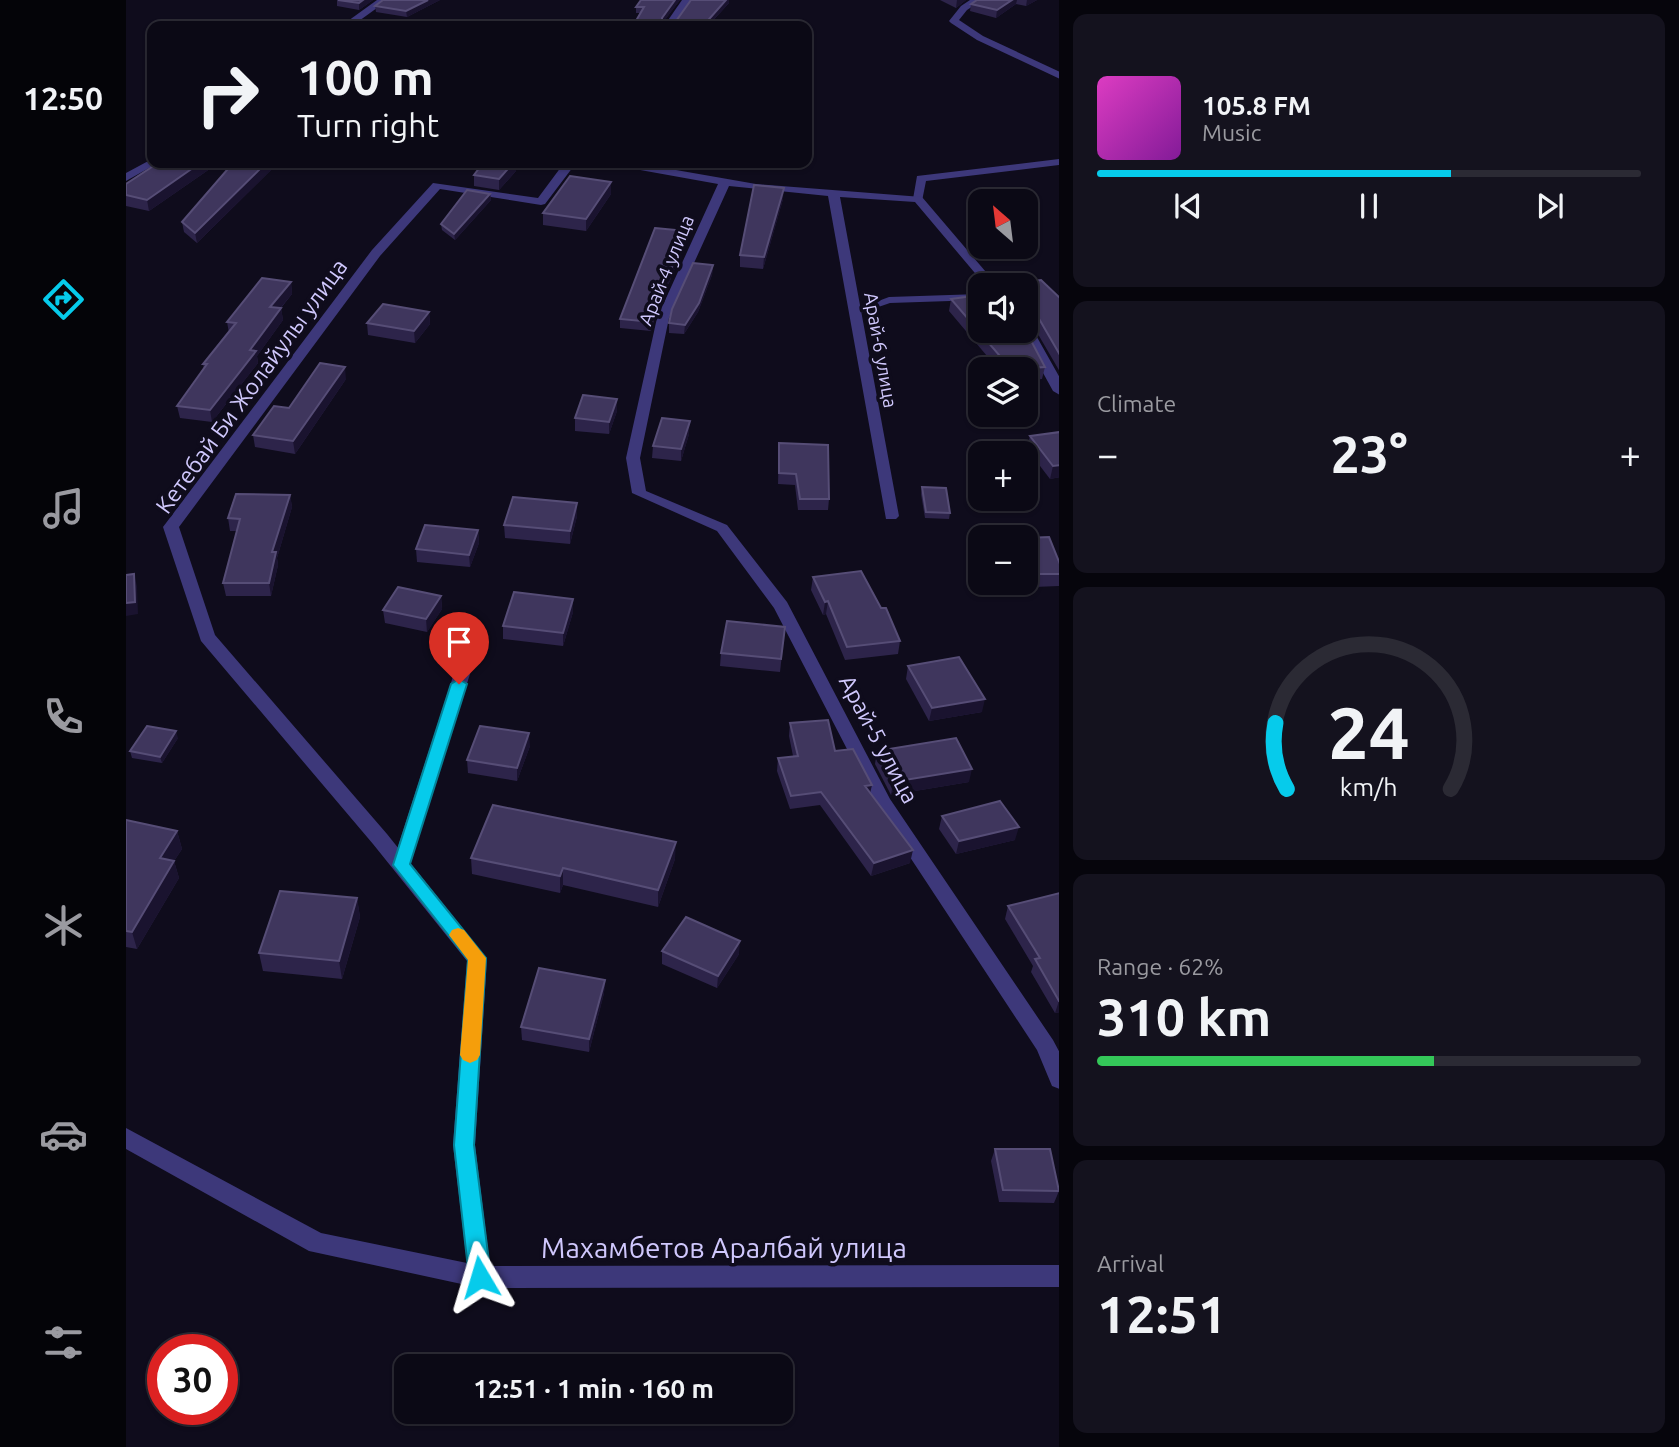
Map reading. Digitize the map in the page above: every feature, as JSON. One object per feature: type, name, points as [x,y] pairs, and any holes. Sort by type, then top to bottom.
[{"type":"street","points":[[353,21],[383,0]]},
{"type":"street","points":[[672,21],[687,0]]},
{"type":"street","points":[[977,0],[964,8],[954,21],[980,38],[1059,76]]},
{"type":"street","points":[[126,178],[147,165]]},
{"type":"street","name":"Кетебай Би Жолайулы улица","points":[[480,1277],[464,1145],[477,958],[401,865],[206,638],[171,527],[376,253],[437,186],[541,202],[566,168]]},
{"type":"street","points":[[647,168],[756,187],[918,199],[981,273]]},
{"type":"street","name":"Арай-4 улица","points":[[633,458],[663,318],[724,181]]},
{"type":"street","name":"Арай-6 улица","points":[[833,191],[891,516]]},
{"type":"street","points":[[1033,343],[1059,391]]},
{"type":"street","name":"Арай-5 улица","points":[[633,458],[639,493],[722,528],[781,606],[883,802],[1046,1046],[1059,1080]]},
{"type":"street","name":"Махамбетов Аралбай улица","points":[[126,1138],[317,1243],[480,1277],[1059,1276]]},
{"type":"lane","points":[[918,199],[921,178],[1059,162]]},
{"type":"lane","points":[[855,312],[889,300],[968,297]]},
{"type":"lane","points":[[401,865],[467,658]]},
{"type":"building","points":[[338,0],[363,0],[359,3]]},
{"type":"building","points":[[383,0],[428,0],[406,11],[375,6]]},
{"type":"building","points":[[641,0],[675,0],[662,21],[636,21],[644,7],[636,7]]},
{"type":"building","points":[[691,0],[726,0],[707,21],[676,21]]},
{"type":"building","points":[[977,0],[1012,0],[997,10],[971,4]]},
{"type":"building","points":[[150,168],[193,168],[147,200],[126,195],[126,184]]},
{"type":"building","points":[[229,168],[261,168],[195,233],[182,222]]},
{"type":"building","points":[[479,168],[509,168],[499,179],[474,175]]},
{"type":"building","points":[[570,176],[611,182],[586,219],[543,213]]},
{"type":"building","points":[[754,185],[784,188],[764,257],[740,255]]},
{"type":"building","points":[[467,190],[490,194],[454,234],[441,224]]},
{"type":"building","points":[[655,228],[687,231],[655,308],[652,322],[620,319]]},
{"type":"building","points":[[693,263],[713,265],[699,303],[685,325],[669,323],[672,309]]},
{"type":"building","points":[[262,278],[291,282],[270,307],[281,308],[250,350],[256,351],[210,410],[177,406],[207,364],[203,364],[236,323],[227,322]]},
{"type":"building","points":[[1038,280],[1041,280],[1059,297],[1059,353],[1038,317]]},
{"type":"building","points":[[968,297],[968,319],[951,299]]},
{"type":"building","points":[[383,304],[429,312],[414,331],[367,323]]},
{"type":"building","points":[[989,343],[1032,343],[1045,367],[1038,367],[1038,357],[1001,357]]},
{"type":"building","points":[[320,363],[345,367],[293,441],[253,435],[274,406],[289,408]]},
{"type":"building","points":[[583,395],[617,399],[609,422],[575,418]]},
{"type":"building","points":[[662,418],[690,421],[681,449],[653,446]]},
{"type":"building","points":[[1059,432],[1059,465],[1053,466],[1038,446],[1038,441],[1034,441],[1030,436]]},
{"type":"building","points":[[779,443],[828,445],[829,499],[800,499],[796,474],[779,473]]},
{"type":"building","points":[[922,487],[946,488],[950,513],[926,512]]},
{"type":"building","points":[[236,494],[290,495],[272,552],[276,552],[269,583],[223,583],[240,519],[228,518]]},
{"type":"building","points":[[513,497],[577,503],[570,531],[504,525]]},
{"type":"building","points":[[425,525],[478,530],[469,555],[416,549]]},
{"type":"building","points":[[1038,537],[1049,537],[1059,562],[1059,574],[1038,574]]},
{"type":"building","points":[[861,571],[881,608],[886,608],[900,641],[847,647],[828,601],[825,602],[813,577]]},
{"type":"building","points":[[134,574],[135,602],[126,603],[126,575]]},
{"type":"building","points":[[398,587],[441,596],[426,619],[383,610]]},
{"type":"building","points":[[514,592],[573,599],[563,633],[503,626]]},
{"type":"building","points":[[727,621],[785,627],[781,659],[721,653]]},
{"type":"building","points":[[959,657],[985,699],[932,708],[908,666]]},
{"type":"building","points":[[828,720],[835,751],[853,749],[872,785],[865,786],[913,850],[874,863],[821,792],[791,796],[778,758],[798,756],[790,723]]},
{"type":"building","points":[[147,726],[176,731],[160,757],[130,751]]},
{"type":"building","points":[[480,726],[529,733],[517,768],[467,760]]},
{"type":"building","points":[[956,738],[972,769],[893,782],[877,751]]},
{"type":"building","points":[[1000,801],[1019,827],[959,841],[942,816]]},
{"type":"building","points":[[493,805],[676,842],[658,890],[563,868],[560,876],[471,858]]},
{"type":"building","points":[[126,820],[177,831],[160,858],[174,861],[132,932],[126,931]]},
{"type":"building","points":[[280,891],[357,898],[339,961],[259,953]]},
{"type":"building","points":[[1059,893],[1059,1001],[1035,959],[1040,958],[1008,906]]},
{"type":"building","points":[[686,917],[740,941],[718,976],[662,951]]},
{"type":"building","points":[[539,968],[605,980],[589,1039],[521,1027]]},
{"type":"building","points":[[995,1149],[1050,1149],[1059,1191],[1003,1190]]},
{"type":"slow traffic","points":[[458,935],[477,958],[470,1055]]},
{"type":"route","points":[[459,684],[401,865],[477,958],[464,1145],[480,1277]]}]
